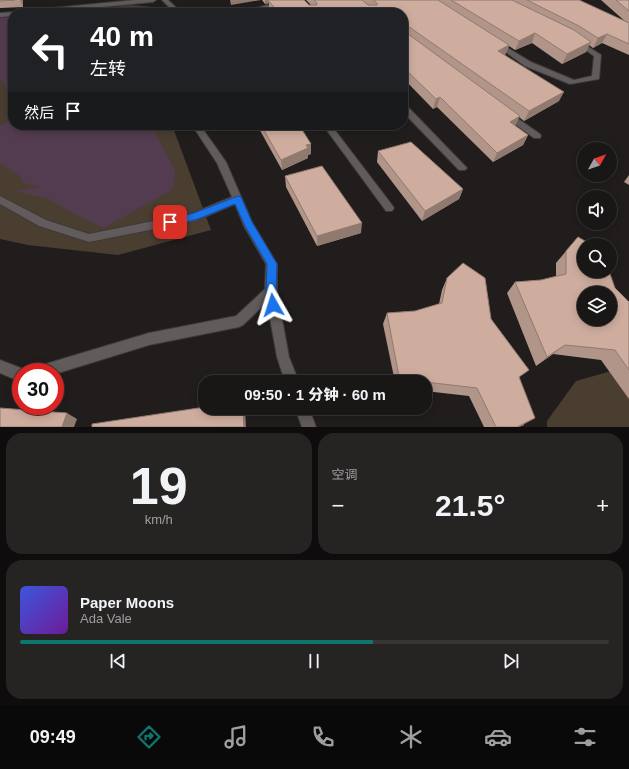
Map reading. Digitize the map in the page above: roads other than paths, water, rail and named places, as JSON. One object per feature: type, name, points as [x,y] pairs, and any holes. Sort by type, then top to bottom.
[{"type":"street","points":[[72,8],[153,0]]},
{"type":"street","points":[[166,0],[174,8]]},
{"type":"street","points":[[262,8],[293,0]]},
{"type":"street","points":[[488,38],[528,64],[573,82],[596,77],[598,55],[572,37]]},
{"type":"street","points":[[499,107],[537,136]]},
{"type":"street","points":[[408,112],[462,168]]},
{"type":"street","points":[[199,130],[221,162],[248,223],[272,264],[271,292],[283,357],[289,375]]},
{"type":"street","points":[[331,130],[389,208]]},
{"type":"street","points":[[0,200],[43,223],[89,238],[195,217],[238,199]]},
{"type":"street","points":[[64,365],[149,339],[239,321],[271,292]]},
{"type":"street","points":[[0,366],[12,371]]},
{"type":"street","points":[[305,415],[309,427]]}]
